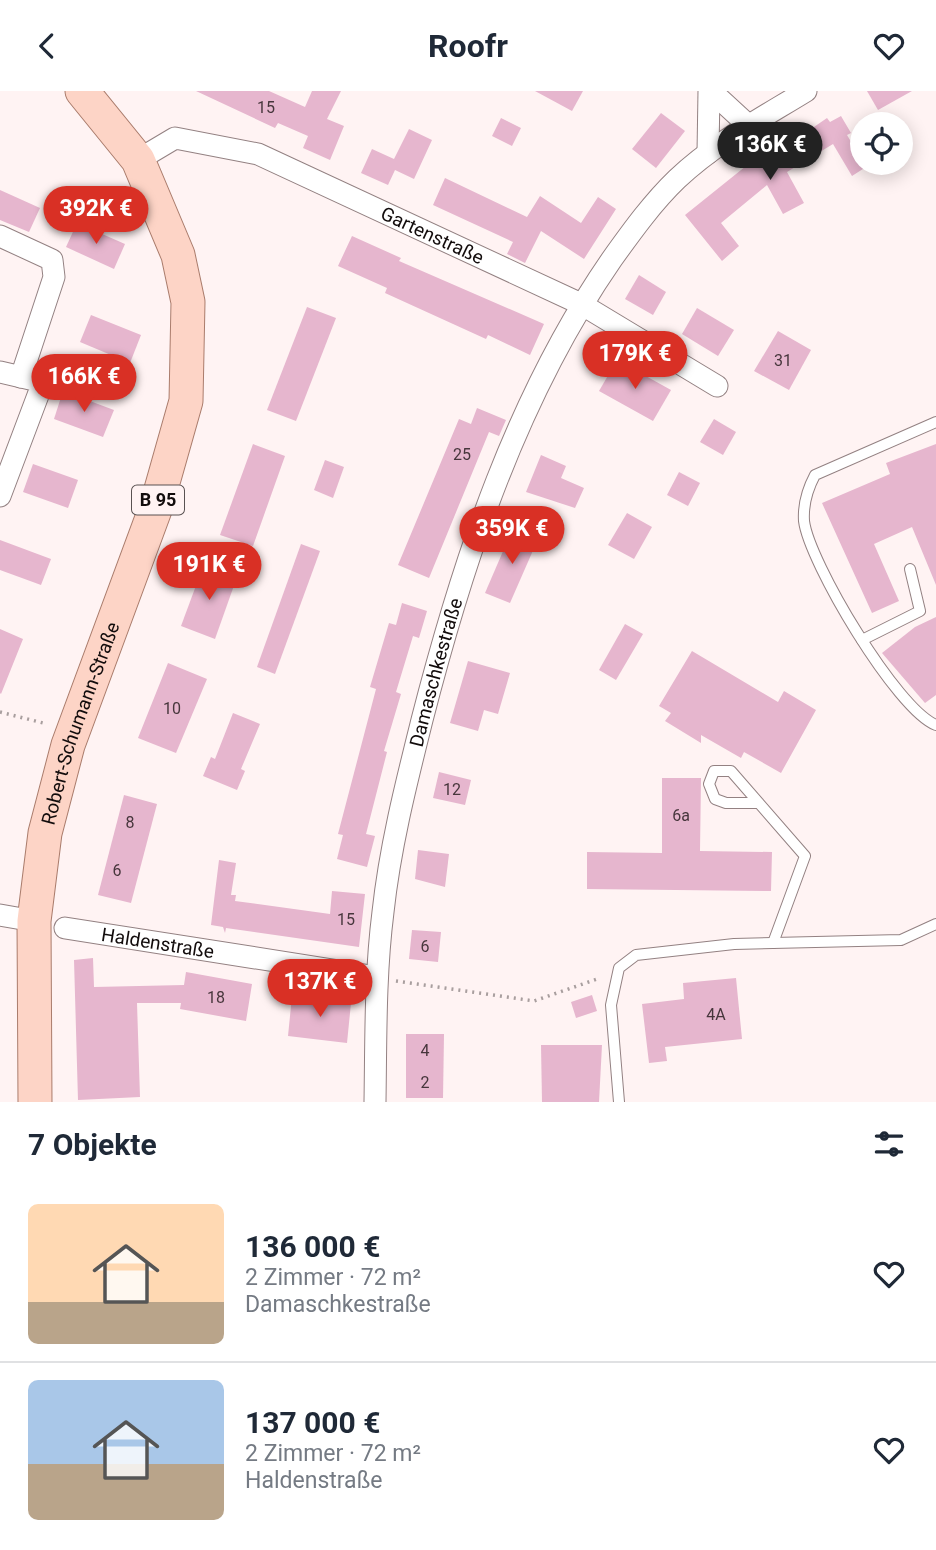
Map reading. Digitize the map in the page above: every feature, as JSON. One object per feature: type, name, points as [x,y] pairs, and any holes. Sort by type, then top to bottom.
[{"type":"main road","name":"Robert-Schumann-Straße","points":[[36,1102],[49,925],[44,833],[72,732],[156,507],[186,401],[188,302],[178,255],[138,160],[82,91]]},
{"type":"street","points":[[710,91],[749,126]]},
{"type":"street","points":[[708,153],[710,91]]},
{"type":"street","name":"Damaschkestraße","points":[[375,1102],[377,977],[392,846],[449,615],[499,478],[553,353],[581,305],[630,233],[676,180],[708,153],[806,91]]},
{"type":"street","name":"Gartenstraße","points":[[138,160],[175,138],[199,140],[258,154],[581,305],[717,386]]},
{"type":"street","points":[[0,236],[52,260],[54,277],[21,377]]},
{"type":"street","points":[[0,372],[43,382],[0,496]]},
{"type":"street","name":"Haldenstraße","points":[[0,915],[377,977]]},
{"type":"lane","points":[[936,422],[815,475],[806,491],[804,523],[830,585],[893,688],[936,725]]},
{"type":"lane","points":[[862,640],[920,611],[910,569]]},
{"type":"lane","points":[[759,803],[726,803],[715,799],[709,784],[714,771],[731,771],[759,803],[805,856],[773,943]]},
{"type":"lane","points":[[619,1102],[611,1006],[619,968],[636,955],[773,943],[901,940],[936,924]]},
{"type":"path","points":[[0,712],[72,732]]},
{"type":"path","points":[[377,977],[534,1001],[593,982],[619,968]]},
{"type":"building","points":[[196,91],[269,91],[305,107],[312,91],[341,91],[327,119],[344,126],[330,160],[303,148],[308,136],[278,123],[275,128]]},
{"type":"building","points":[[535,91],[583,91],[572,111]]},
{"type":"building","points":[[867,91],[912,91],[878,110]]},
{"type":"building","points":[[661,113],[685,131],[656,168],[632,149]]},
{"type":"building","points":[[841,116],[850,131],[847,135],[850,140],[850,173],[833,144],[787,172],[804,203],[783,214],[767,185],[721,223],[739,246],[722,261],[685,215],[751,162],[756,167],[827,118],[830,122]]},
{"type":"building","points":[[501,118],[521,128],[512,146],[492,136]]},
{"type":"building","points":[[409,129],[432,140],[414,179],[395,170],[388,185],[361,173],[372,149],[394,159]]},
{"type":"building","points":[[445,178],[527,217],[540,196],[581,223],[598,197],[616,209],[584,259],[541,231],[525,263],[507,254],[513,242],[433,205]]},
{"type":"building","points":[[0,190],[40,208],[29,232],[0,220]]},
{"type":"building","points":[[77,223],[125,244],[114,269],[66,247]]},
{"type":"building","points":[[352,236],[401,258],[399,261],[544,324],[530,355],[488,335],[486,339],[385,293],[387,288],[338,266]]},
{"type":"building","points":[[639,275],[666,292],[653,315],[625,299]]},
{"type":"building","points":[[307,307],[336,318],[296,421],[267,410]]},
{"type":"building","points":[[697,308],[734,330],[718,356],[682,334]]},
{"type":"building","points":[[91,315],[141,335],[130,363],[80,342]]},
{"type":"building","points":[[778,331],[811,350],[789,390],[754,371]]},
{"type":"building","points":[[617,360],[671,390],[653,421],[599,391]]},
{"type":"building","points":[[63,391],[114,410],[103,437],[54,419]]},
{"type":"building","points":[[477,408],[506,420],[499,436],[489,432],[429,578],[398,565],[459,419],[471,424]]},
{"type":"building","points":[[714,419],[736,432],[723,455],[700,442]]},
{"type":"building","points":[[253,444],[285,456],[253,546],[220,535]]},
{"type":"building","points":[[936,444],[936,585],[912,527],[874,544],[899,601],[872,613],[822,503],[890,474],[886,463]]},
{"type":"building","points":[[541,455],[566,466],[561,478],[584,488],[575,508],[526,492]]},
{"type":"building","points":[[325,460],[344,467],[333,498],[314,490]]},
{"type":"building","points":[[33,464],[78,480],[68,508],[23,492]]},
{"type":"building","points":[[679,472],[700,483],[688,506],[667,495]]},
{"type":"building","points":[[627,513],[652,527],[634,559],[608,545]]},
{"type":"building","points":[[513,528],[538,539],[510,603],[485,593]]},
{"type":"building","points":[[0,540],[51,559],[41,585],[0,570]]},
{"type":"building","points":[[301,544],[320,551],[275,674],[257,667]]},
{"type":"building","points":[[204,564],[237,577],[215,639],[181,626]]},
{"type":"building","points":[[402,603],[427,611],[419,638],[413,636],[396,692],[401,694],[384,751],[387,752],[366,834],[375,836],[367,867],[337,859],[343,835],[338,834],[376,689],[370,687],[389,623],[396,625]]},
{"type":"building","points":[[936,617],[936,695],[925,703],[882,653],[915,627]]},
{"type":"building","points":[[625,624],[643,634],[616,680],[599,670]]},
{"type":"building","points":[[0,629],[23,639],[1,694],[0,693]]},
{"type":"building","points":[[692,651],[778,702],[784,691],[816,710],[781,773],[744,752],[741,758],[701,735],[701,743],[665,721],[671,713],[659,706]]},
{"type":"building","points":[[468,661],[510,673],[498,714],[484,710],[478,731],[450,723]]},
{"type":"building","points":[[168,663],[207,679],[176,753],[138,738]]},
{"type":"building","points":[[233,713],[260,724],[241,769],[245,771],[237,790],[203,776],[211,757],[215,759]]},
{"type":"building","points":[[439,772],[471,780],[465,805],[433,798]]},
{"type":"building","points":[[662,778],[701,778],[700,851],[772,852],[771,891],[587,889],[587,852],[662,853]]},
{"type":"building","points":[[124,795],[157,804],[131,903],[98,895]]},
{"type":"building","points":[[418,850],[449,854],[445,887],[415,879]]},
{"type":"building","points":[[219,860],[236,863],[231,895],[236,895],[235,901],[330,914],[332,891],[365,894],[359,947],[226,928],[225,933],[223,927],[211,925]]},
{"type":"building","points":[[412,930],[441,932],[438,962],[409,959]]},
{"type":"building","points":[[93,958],[94,987],[184,985],[186,972],[252,984],[246,1021],[180,1009],[181,1003],[137,1003],[140,1097],[78,1100],[74,960]]},
{"type":"building","points":[[736,978],[742,1039],[665,1047],[667,1061],[649,1063],[642,1004],[684,999],[683,983]]},
{"type":"building","points":[[592,995],[597,1011],[576,1018],[571,1002]]},
{"type":"building","points":[[292,996],[351,1003],[347,1043],[288,1036]]},
{"type":"building","points":[[406,1034],[444,1034],[443,1098],[406,1098]]},
{"type":"building","points":[[541,1045],[602,1045],[599,1102],[542,1102]]}]
